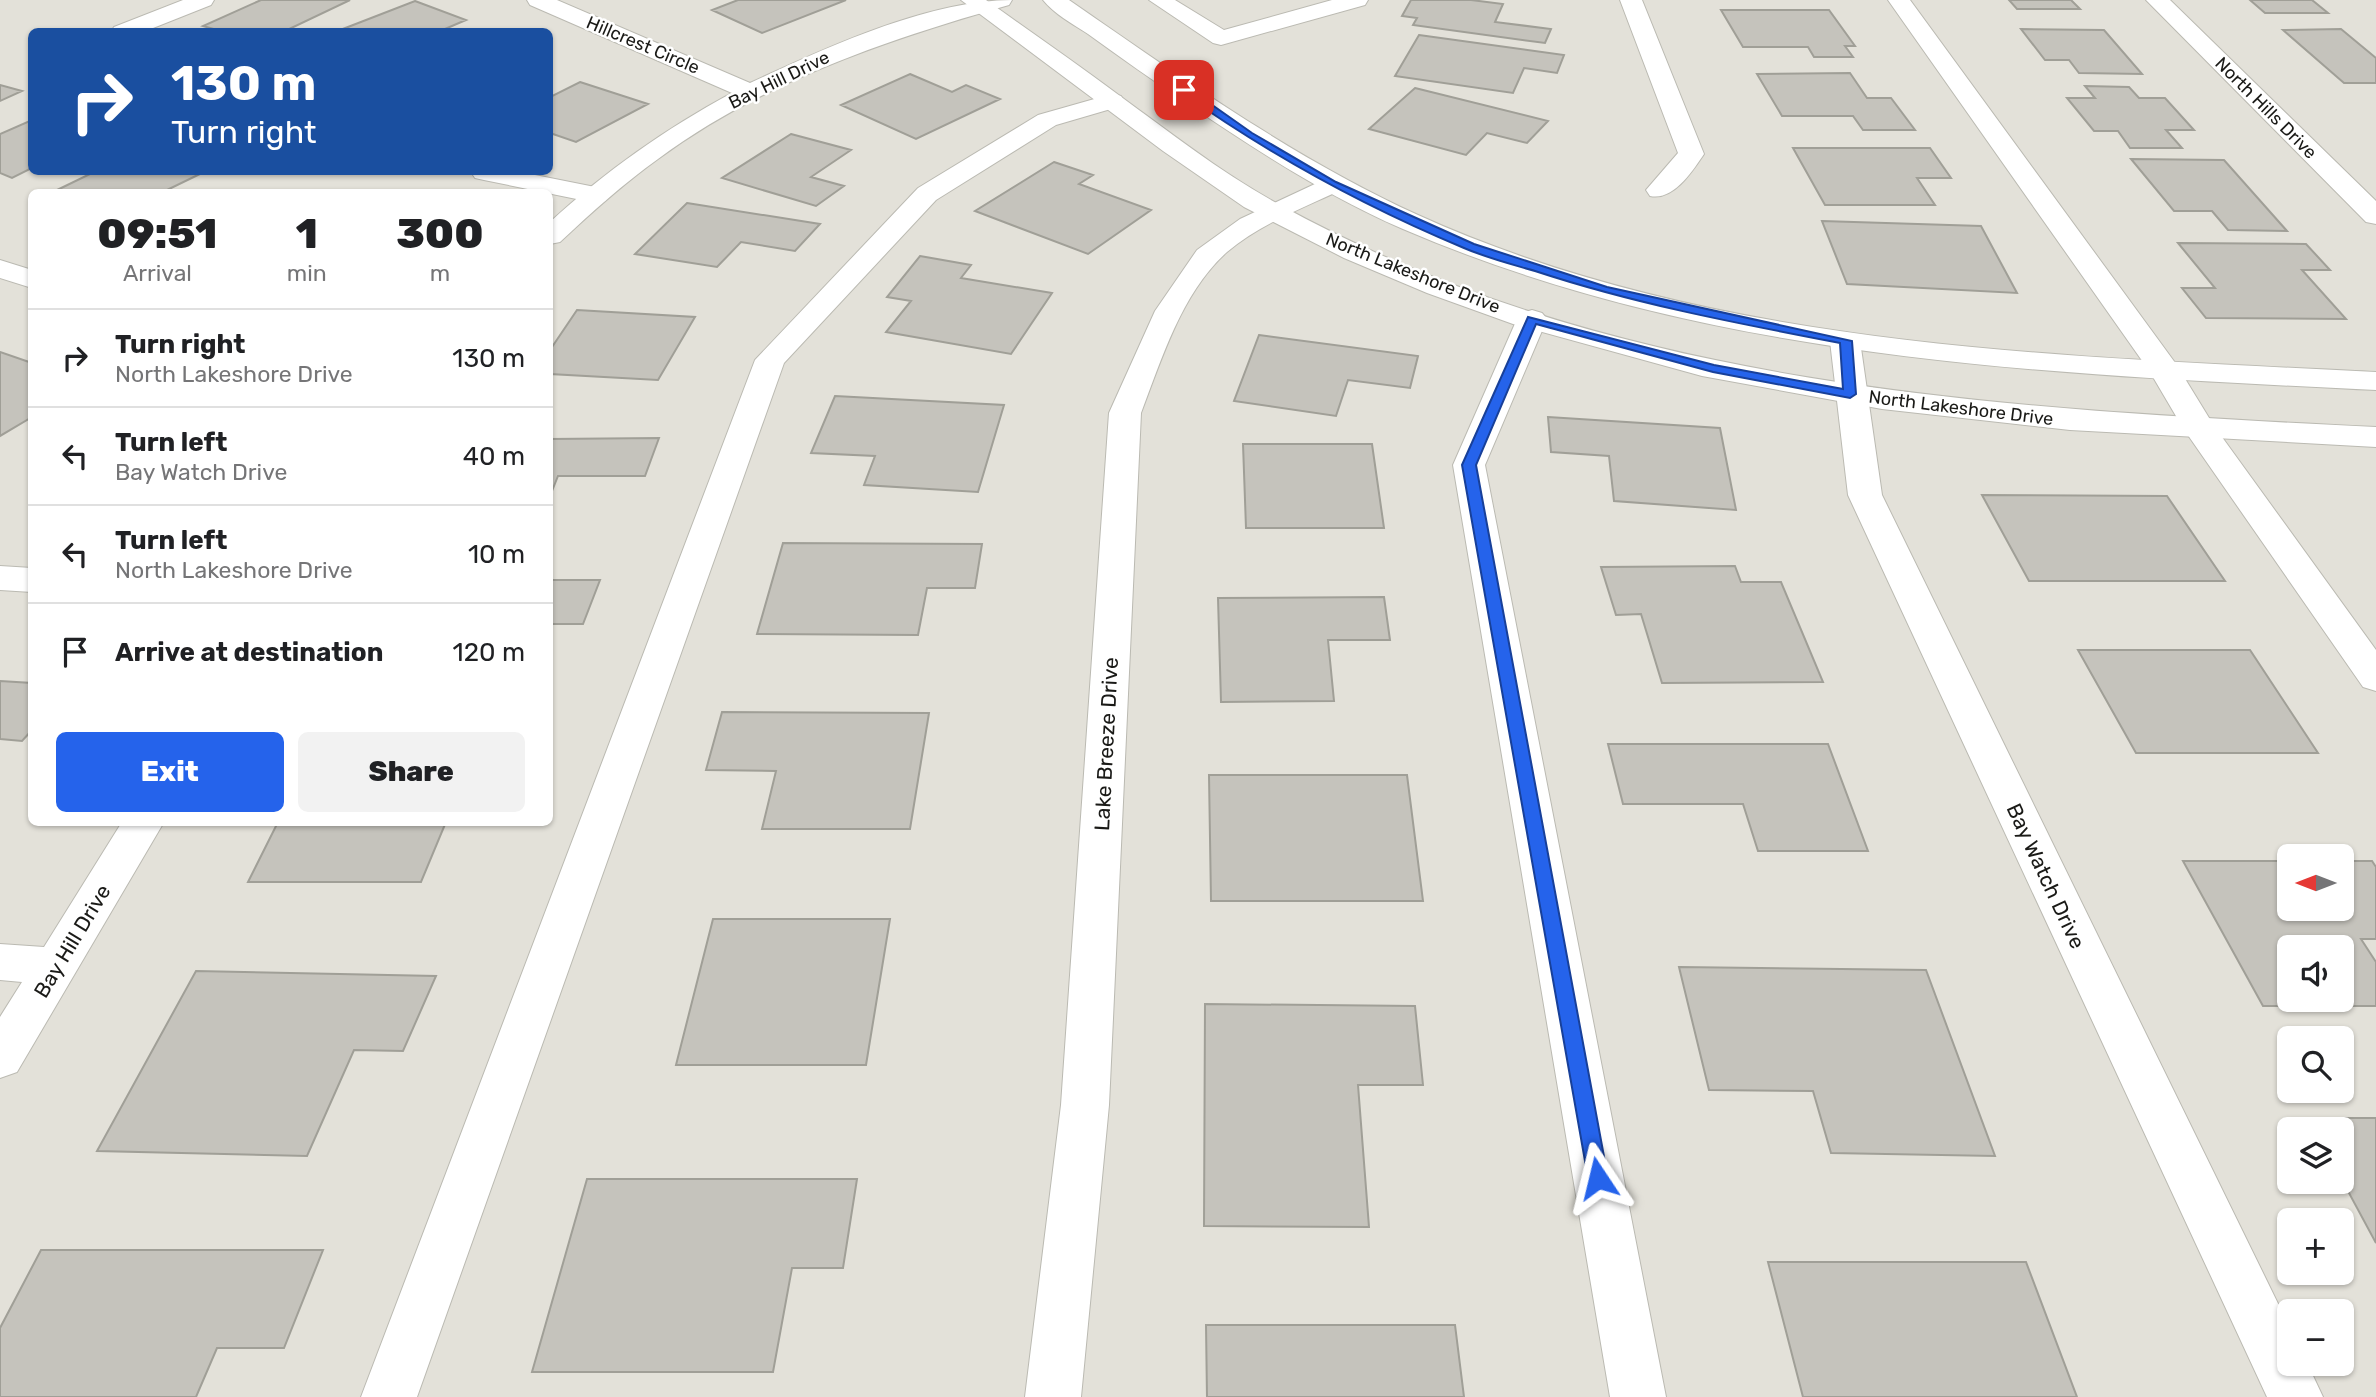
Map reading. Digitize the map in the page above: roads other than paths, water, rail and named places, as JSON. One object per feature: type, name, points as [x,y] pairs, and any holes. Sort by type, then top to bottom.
[{"type":"street","points":[[132,28],[203,0]]},
{"type":"street","name":"Hillcrest Circle","points":[[538,0],[748,91]]},
{"type":"street","points":[[1054,0],[1249,135],[1332,184],[1470,247],[1603,289],[1685,310],[1846,341],[1987,358],[2165,371],[2376,381]]},
{"type":"street","points":[[1160,0],[1221,38],[1357,0]]},
{"type":"street","points":[[1631,0],[1691,154],[1659,190]]},
{"type":"street","points":[[1899,0],[2165,371],[2199,428],[2376,678]]},
{"type":"street","name":"North Hills Drive","points":[[2157,0],[2376,216]]},
{"type":"street","name":"Bay Hill Drive","points":[[553,233],[596,195],[695,123],[748,91],[871,38],[985,2]]},
{"type":"street","name":"North Lakeshore Drive","points":[[985,2],[1112,102],[1236,189],[1275,213],[1386,265],[1532,319],[1713,368],[1850,394],[2038,418],[2376,437]]},
{"type":"street","points":[[389,1397],[770,360],[927,194],[1047,120],[1112,102]]},
{"type":"street","points":[[499,175],[596,195]]},
{"type":"street","name":"Lake Breeze Drive","points":[[1053,1397],[1085,1105],[1125,412],[1164,318],[1208,256],[1231,237],[1332,184]]},
{"type":"street","points":[[0,268],[28,278]]},
{"type":"street","points":[[1532,319],[1469,465],[1638,1397]]},
{"type":"street","name":"Bay Watch Drive","points":[[1846,341],[1850,394],[1865,495],[2295,1397]]},
{"type":"street","points":[[0,578],[28,580]]},
{"type":"street","name":"Bay Hill Drive","points":[[0,1058],[142,826]]},
{"type":"street","points":[[0,962],[58,966]]}]
